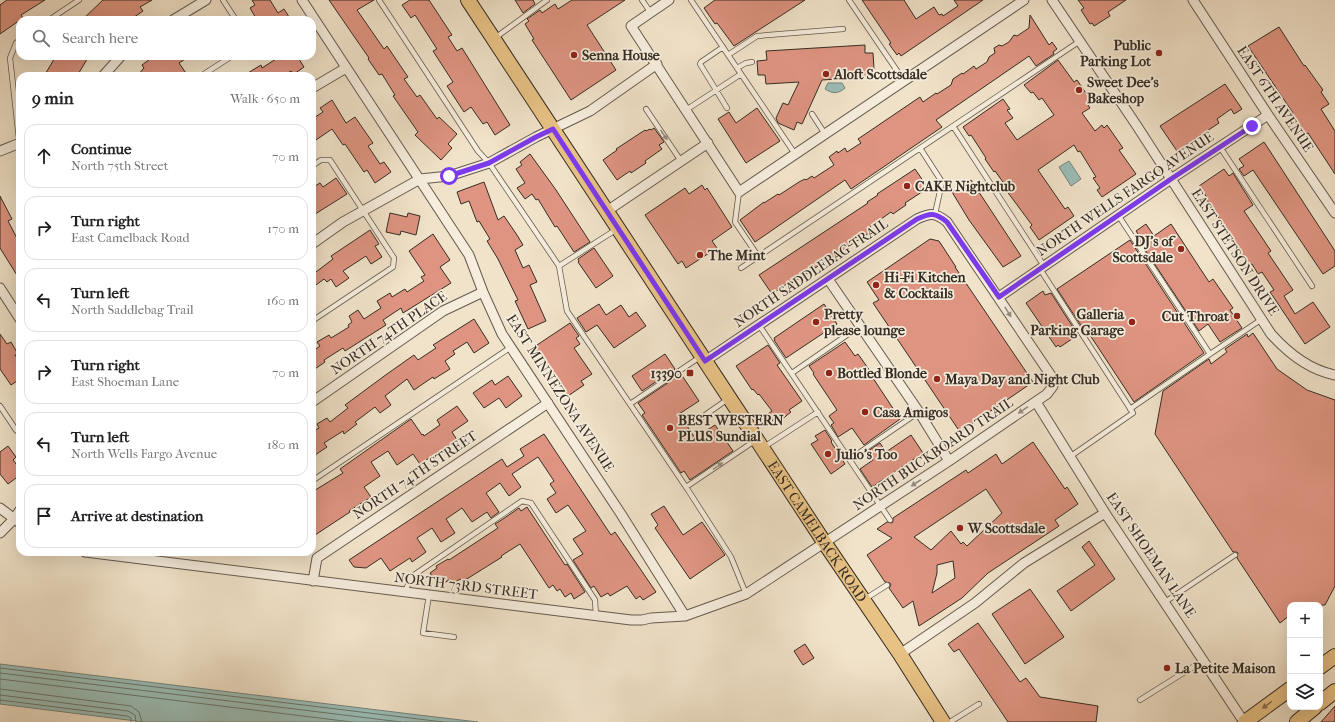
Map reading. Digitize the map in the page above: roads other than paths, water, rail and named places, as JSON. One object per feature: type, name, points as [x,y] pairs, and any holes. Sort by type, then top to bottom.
[{"type":"main road","name":"EAST CAMELBACK ROAD","points":[[468,0],[824,542],[900,654],[943,722]]},
{"type":"main road","points":[[1323,665],[1335,656]]},
{"type":"main road","points":[[1245,722],[1287,691]]},
{"type":"main road","points":[[1323,701],[1335,692]]},
{"type":"main road","points":[[1297,722],[1312,710]]},
{"type":"street","points":[[180,16],[206,0]]},
{"type":"street","name":"EAST MINNEZONA AVENUE","points":[[302,0],[312,16]]},
{"type":"street","points":[[669,0],[631,26],[739,192],[1024,0]]},
{"type":"street","name":"EAST STETSON DRIVE","points":[[1052,0],[1171,179],[1271,334],[1283,348],[1300,361],[1322,373],[1335,375]]},
{"type":"street","name":"EAST 6TH AVENUE","points":[[1193,0],[1268,115],[1335,213]]},
{"type":"street","name":"EAST MINNEZONA AVENUE","points":[[316,22],[469,254],[483,292],[502,334],[621,514],[685,616]]},
{"type":"street","points":[[106,72],[117,60]]},
{"type":"street","points":[[316,241],[343,222],[420,179],[449,176],[489,163],[536,137],[590,111],[657,64]]},
{"type":"street","points":[[316,86],[346,68]]},
{"type":"street","name":"NORTH WELLS FARGO AVENUE","points":[[999,297],[1171,179],[1268,115]]},
{"type":"street","points":[[607,211],[708,143]]},
{"type":"street","points":[[0,151],[16,146]]},
{"type":"street","points":[[936,214],[947,222],[999,297]]},
{"type":"street","name":"NORTH SADDLEBAG TRAIL","points":[[703,358],[759,325],[917,219],[927,215],[936,214]]},
{"type":"street","points":[[828,279],[919,412],[949,461]]},
{"type":"street","points":[[0,288],[16,313]]},
{"type":"street","name":"NORTH 74TH PLACE","points":[[316,399],[442,311],[483,292]]},
{"type":"street","name":"NORTH BUCKBOARD TRAIL","points":[[824,542],[881,506],[1036,402],[1047,394],[1053,386],[1052,377],[999,297]]},
{"type":"street","name":"EAST SHOEMAN LANE","points":[[1036,402],[1105,513],[1245,722]]},
{"type":"street","name":"NORTH 74TH STREET","points":[[313,581],[318,558],[548,403]]},
{"type":"street","points":[[0,508],[16,520]]},
{"type":"street","points":[[900,654],[975,603],[1024,563],[1105,513]]},
{"type":"street","points":[[0,533],[16,522]]},
{"type":"street","name":"NORTH 73RD STREET","points":[[116,556],[596,616],[642,620],[685,616],[746,594],[824,542]]},
{"type":"lane","points":[[55,16],[79,0]]},
{"type":"lane","points":[[223,0],[233,16]]},
{"type":"lane","points":[[379,0],[478,151],[489,163],[559,266],[567,312],[686,487],[731,557],[746,594]]},
{"type":"lane","points":[[494,39],[547,0]]},
{"type":"lane","points":[[642,0],[651,13]]},
{"type":"lane","points":[[691,0],[795,154]]},
{"type":"lane","points":[[849,0],[904,81]]},
{"type":"lane","points":[[728,55],[757,36],[843,29]]},
{"type":"lane","points":[[741,268],[1080,41]]},
{"type":"lane","points":[[16,42],[10,58],[16,110]]},
{"type":"lane","points":[[723,47],[700,64],[727,108]]},
{"type":"lane","points":[[207,72],[226,60]]},
{"type":"lane","points":[[737,68],[746,63],[752,62]]},
{"type":"lane","points":[[686,110],[741,74]]},
{"type":"lane","points":[[646,109],[682,161]]},
{"type":"lane","points":[[812,114],[825,134]]},
{"type":"lane","points":[[953,126],[1133,414],[1070,456]]},
{"type":"lane","points":[[1220,146],[1312,286]]},
{"type":"lane","points":[[920,148],[942,182],[936,214]]},
{"type":"lane","points":[[316,163],[321,160],[330,160],[394,258],[393,267],[316,318]]},
{"type":"lane","points":[[739,192],[735,222],[758,256]]},
{"type":"lane","points":[[1118,215],[1210,354]]},
{"type":"lane","points":[[559,266],[619,228]]},
{"type":"lane","points":[[1130,409],[1262,320]]},
{"type":"lane","points":[[759,325],[890,520]]},
{"type":"lane","points":[[792,373],[860,326]]},
{"type":"lane","points":[[316,479],[511,347]]},
{"type":"lane","points":[[630,404],[703,358]]},
{"type":"lane","points":[[698,420],[730,398]]},
{"type":"lane","points":[[0,406],[16,430]]},
{"type":"lane","points":[[686,487],[818,412]]},
{"type":"lane","points":[[850,460],[919,412]]},
{"type":"lane","points":[[405,592],[410,577],[522,500],[531,503],[595,600],[596,616]]},
{"type":"lane","points":[[1166,602],[1235,555]]},
{"type":"lane","points":[[863,600],[887,585]]},
{"type":"lane","points":[[429,595],[424,633],[454,637]]},
{"type":"lane","points":[[1140,700],[1204,660]]},
{"type":"lane","points":[[950,722],[979,704]]},
{"type":"water","points":[[828,83],[842,83],[845,88],[835,93],[831,92],[825,89]]},
{"type":"water","points":[[1069,161],[1081,179],[1071,186],[1059,167]]},
{"type":"water","points":[[0,664],[478,722],[144,722],[0,704]]},
{"type":"place","name":"Public Parking Lot","points":[[1159,53]]},
{"type":"place","name":"Senna House","points":[[574,55]]},
{"type":"place","name":"Aloft Scottsdale","points":[[826,74]]},
{"type":"place","name":"Sweet Dee's Bakeshop","points":[[1079,90]]},
{"type":"place","name":"CAKE Nightclub","points":[[907,186]]},
{"type":"place","name":"DJ's of Scottsdale","points":[[1181,249]]},
{"type":"place","name":"The Mint","points":[[700,255]]},
{"type":"place","name":"Hi-Fi Kitchen & Cocktails","points":[[876,285]]},
{"type":"place","name":"Cut Throat","points":[[1237,316]]},
{"type":"place","name":"Pretty please lounge","points":[[816,322]]},
{"type":"place","name":"Galleria Parking Garage","points":[[1132,322]]},
{"type":"place","name":"13390","points":[[690,373]]},
{"type":"place","name":"Bottled Blonde","points":[[829,373]]},
{"type":"place","name":"Maya Day and Night Club","points":[[937,379]]},
{"type":"place","name":"Casa Amigos","points":[[865,412]]},
{"type":"place","name":"BEST WESTERN PLUS Sundial","points":[[670,428]]},
{"type":"place","name":"Julio's Too","points":[[828,454]]},
{"type":"place","name":"W Scottsdale","points":[[960,528]]},
{"type":"place","name":"La Petite Maison","points":[[1167,668]]}]
